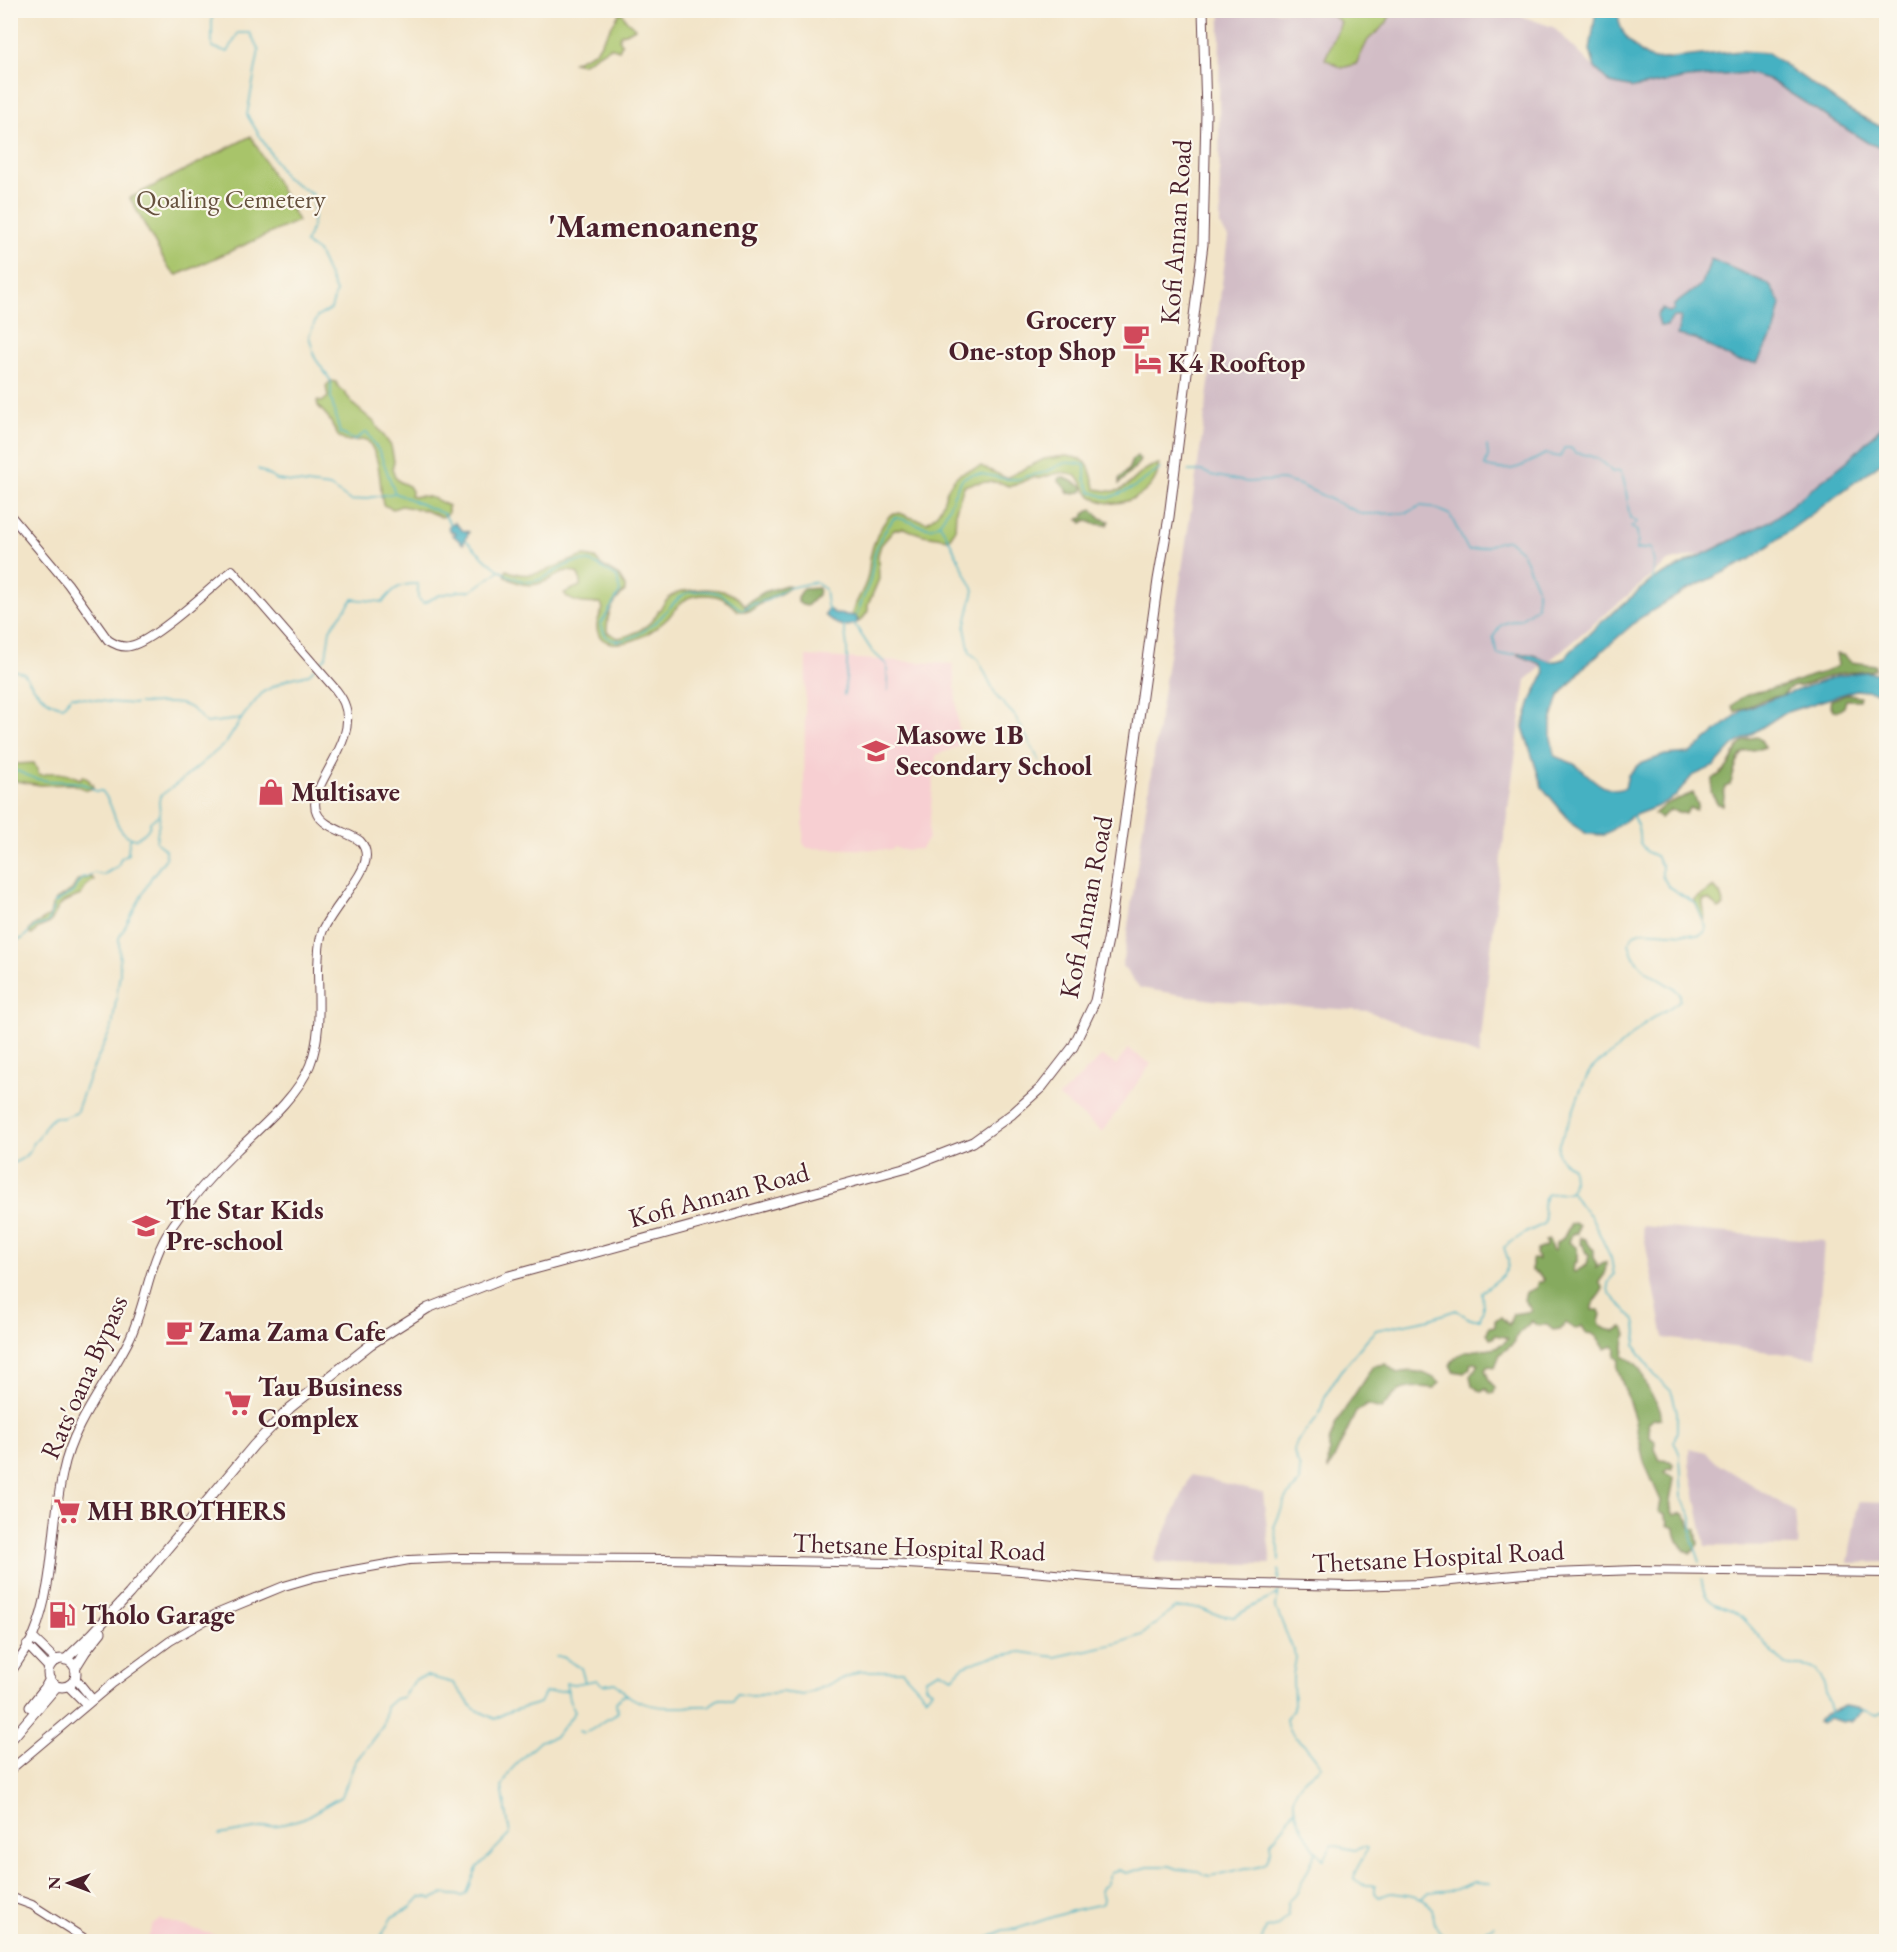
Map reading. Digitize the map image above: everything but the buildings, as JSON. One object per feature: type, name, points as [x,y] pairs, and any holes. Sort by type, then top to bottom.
[{"type":"main road","name":"Kofi Annan Road","points":[[61,1660],[92,1634],[129,1594],[254,1445],[290,1408],[371,1344],[428,1308],[509,1276],[911,1166],[973,1142],[1012,1114],[1042,1087],[1073,1047],[1095,1001],[1109,935],[1190,355],[1203,244],[1206,112],[1203,10]]},
{"type":"main road","name":"Thetsane Hospital Road","points":[[10,1770],[89,1702],[170,1641],[216,1614],[246,1600],[315,1576],[409,1560],[456,1558],[666,1559],[890,1563],[1170,1582],[1262,1584],[1399,1585],[1525,1574],[1635,1570],[1887,1573]]},
{"type":"main road","name":"Kofi Annan Road","points":[[75,1668],[129,1594]]},
{"type":"main road","points":[[10,1733],[45,1688],[50,1679],[50,1668],[61,1660],[72,1664],[75,1668],[75,1678],[89,1702]]},
{"type":"main road","points":[[68,1686],[75,1678]]},
{"type":"main road","points":[[50,1679],[57,1686],[68,1686],[89,1702]]},
{"type":"main road","points":[[10,1741],[57,1686]]},
{"type":"street","name":"Rats'oana Bypass","points":[[10,515],[68,584],[108,640],[117,645],[129,647],[140,643],[170,623],[232,570],[336,690],[345,704],[347,724],[344,737],[337,756],[321,784],[315,805],[321,818],[360,842],[364,846],[366,856],[365,866],[322,932],[319,948],[317,1038],[310,1064],[300,1085],[207,1181],[168,1231],[149,1275],[137,1322],[130,1338],[85,1416],[63,1471],[42,1608],[30,1641]]},
{"type":"street","points":[[30,1641],[61,1660]]},
{"type":"street","points":[[30,1641],[50,1668]]},
{"type":"street","points":[[10,1674],[30,1641]]},
{"type":"street","points":[[10,1897],[32,1905],[90,1941]]},
{"type":"shaded area","points":[[1222,11],[1327,11],[1341,22],[1356,63],[1368,40],[1386,24],[1392,11],[1506,11],[1553,27],[1610,83],[1633,88],[1688,78],[1746,73],[1768,79],[1868,143],[1886,150],[1886,422],[1847,461],[1772,520],[1702,554],[1668,562],[1526,680],[1501,859],[1479,1056],[1368,1011],[1212,1000],[1140,988],[1122,966],[1202,437],[1228,237],[1220,226],[1219,105]]},
{"type":"shaded area","name":"Masowe 1B Secondary School","points":[[806,656],[953,664],[960,746],[936,755],[928,838],[921,849],[807,848],[803,843]]},
{"type":"shaded area","points":[[1128,1049],[1151,1064],[1102,1132],[1059,1097],[1102,1056],[1116,1065]]},
{"type":"shaded area","points":[[1642,1226],[1824,1241],[1816,1358],[1664,1338]]},
{"type":"shaded area","points":[[1689,1448],[1706,1452],[1718,1464],[1795,1512],[1798,1547],[1705,1546],[1689,1464]]},
{"type":"shaded area","points":[[1191,1475],[1263,1493],[1271,1564],[1158,1563],[1153,1560]]},
{"type":"shaded area","points":[[1858,1502],[1886,1503],[1886,1562],[1848,1563]]},
{"type":"shaded area","points":[[160,1919],[235,1941],[147,1941],[153,1925]]},
{"type":"green space","points":[[1392,10],[1386,24],[1368,40],[1356,64],[1342,68],[1325,59],[1341,22],[1327,11]]},
{"type":"green space","points":[[621,11],[626,20],[635,28],[621,34],[619,39],[622,44],[619,50],[610,47],[582,64],[573,62],[596,51]]},
{"type":"green space","name":"Qoaling Cemetery","points":[[251,136],[298,221],[177,275],[168,267],[130,198]]},
{"type":"green space","points":[[331,381],[336,382],[355,406],[374,422],[391,446],[394,461],[392,469],[395,477],[409,486],[412,491],[410,495],[431,498],[444,503],[448,506],[448,513],[445,516],[441,517],[424,510],[401,506],[393,509],[383,505],[378,463],[372,447],[367,440],[345,441],[338,436],[328,417],[318,406],[317,401],[322,402],[328,397],[326,386]]},
{"type":"green space","points":[[1066,456],[1085,462],[1096,489],[1108,491],[1120,490],[1142,472],[1159,464],[1157,476],[1145,491],[1137,497],[1119,503],[1101,501],[1093,497],[1077,477],[1063,473],[1031,478],[1012,486],[987,482],[964,486],[956,510],[955,530],[949,539],[923,535],[903,528],[894,530],[881,545],[878,555],[879,579],[868,605],[868,611],[858,622],[858,619],[851,617],[867,579],[875,541],[890,515],[900,513],[927,522],[939,511],[948,487],[961,473],[981,466],[1006,478],[1044,459]]},
{"type":"green space","points":[[1137,456],[1140,460],[1138,464],[1119,484],[1119,479]]},
{"type":"green space","points":[[1063,477],[1084,487],[1083,491],[1075,494],[1069,493],[1058,480]]},
{"type":"green space","points":[[1092,509],[1100,518],[1109,521],[1107,525],[1094,524],[1087,520],[1082,523],[1078,519],[1085,517],[1084,514]]},
{"type":"green space","points":[[585,556],[595,558],[601,565],[619,576],[625,586],[625,591],[613,605],[608,620],[607,632],[618,638],[642,629],[654,618],[669,598],[680,591],[709,589],[732,594],[744,604],[748,611],[738,611],[718,596],[693,596],[682,602],[668,618],[645,635],[626,642],[611,643],[599,635],[597,628],[603,609],[601,603],[575,601],[564,593],[580,586],[578,574],[565,571],[549,580],[531,585],[513,581],[506,577],[505,573],[507,570],[527,575],[537,573]]},
{"type":"green space","points":[[786,585],[790,587],[752,610],[748,611],[745,606],[764,592]]},
{"type":"green space","points":[[819,588],[818,595],[807,606],[798,602],[803,589]]},
{"type":"green space","points":[[1836,654],[1843,655],[1851,662],[1875,665],[1875,669],[1837,674],[1793,687],[1783,695],[1763,700],[1735,712],[1732,707],[1736,701],[1749,694],[1831,670],[1838,665]]},
{"type":"green space","points":[[1848,694],[1860,696],[1859,700],[1846,700],[1844,707],[1838,711],[1833,710],[1831,700]]},
{"type":"green space","points":[[1757,737],[1765,747],[1742,754],[1730,785],[1725,787],[1723,805],[1718,804],[1711,792],[1713,779],[1723,772],[1741,744],[1750,738]]},
{"type":"green space","points":[[11,762],[34,763],[39,774],[44,775],[61,773],[80,779],[83,776],[90,781],[90,784],[93,784],[93,788],[87,790],[72,784],[40,785],[11,780]]},
{"type":"green space","points":[[1693,793],[1698,805],[1696,810],[1689,808],[1686,814],[1671,810],[1660,818],[1654,814],[1666,804]]},
{"type":"green space","points":[[91,877],[94,880],[86,886],[81,895],[64,902],[50,923],[38,928],[32,935],[30,934],[29,931],[34,925],[50,916],[56,900],[72,890],[78,880]]},
{"type":"green space","points":[[1714,887],[1720,894],[1724,906],[1719,909],[1709,900],[1703,900],[1704,922],[1694,900]]},
{"type":"green space","points":[[1575,1223],[1579,1226],[1577,1234],[1572,1234],[1569,1242],[1577,1248],[1577,1262],[1574,1263],[1573,1271],[1587,1265],[1589,1254],[1586,1253],[1580,1238],[1585,1239],[1593,1250],[1596,1268],[1606,1262],[1605,1274],[1599,1282],[1603,1289],[1592,1306],[1592,1310],[1599,1310],[1600,1325],[1606,1329],[1615,1331],[1622,1327],[1625,1329],[1627,1335],[1623,1357],[1638,1366],[1660,1410],[1661,1418],[1653,1419],[1648,1423],[1650,1437],[1656,1442],[1655,1449],[1660,1460],[1670,1461],[1673,1464],[1672,1469],[1668,1468],[1664,1473],[1674,1478],[1670,1506],[1674,1515],[1683,1513],[1689,1520],[1690,1526],[1696,1530],[1698,1544],[1690,1554],[1684,1550],[1676,1536],[1675,1528],[1667,1525],[1665,1514],[1659,1511],[1661,1501],[1644,1462],[1634,1417],[1617,1367],[1619,1360],[1615,1357],[1616,1348],[1613,1346],[1605,1349],[1598,1338],[1591,1333],[1587,1334],[1582,1326],[1575,1329],[1566,1323],[1560,1329],[1553,1330],[1547,1325],[1536,1325],[1532,1321],[1518,1334],[1513,1344],[1500,1354],[1495,1367],[1488,1366],[1485,1370],[1495,1387],[1494,1393],[1490,1394],[1486,1389],[1481,1392],[1472,1385],[1470,1376],[1478,1363],[1470,1364],[1470,1368],[1464,1373],[1453,1371],[1450,1365],[1462,1353],[1494,1347],[1508,1339],[1495,1335],[1490,1338],[1487,1333],[1489,1327],[1495,1326],[1495,1320],[1501,1317],[1509,1325],[1513,1314],[1532,1311],[1524,1300],[1526,1292],[1536,1288],[1538,1282],[1544,1280],[1532,1271],[1532,1260],[1538,1260],[1537,1250],[1546,1246],[1545,1241],[1549,1240],[1552,1250],[1555,1251],[1556,1243],[1563,1238],[1571,1224]]},
{"type":"green space","points":[[1386,1364],[1397,1373],[1420,1372],[1440,1383],[1434,1388],[1403,1389],[1381,1409],[1367,1405],[1356,1412],[1328,1471],[1329,1443],[1336,1423],[1373,1366]]},
{"type":"water","points":[[1596,11],[1619,11],[1620,26],[1628,40],[1640,52],[1653,60],[1740,51],[1768,53],[1849,110],[1879,126],[1886,127],[1886,150],[1868,143],[1768,79],[1746,73],[1688,78],[1633,88],[1610,83],[1595,68],[1590,50]]},
{"type":"water","points":[[1711,259],[1769,284],[1781,304],[1775,331],[1757,363],[1736,361],[1696,339],[1677,335],[1681,317],[1673,317],[1667,326],[1660,326],[1657,315],[1662,309],[1668,312],[1673,311],[1674,305],[1702,284]]},
{"type":"water","points":[[1886,422],[1886,459],[1751,559],[1685,591],[1640,618],[1586,665],[1559,696],[1551,722],[1551,738],[1555,756],[1574,764],[1603,787],[1617,790],[1625,788],[1628,775],[1640,764],[1665,755],[1690,753],[1744,709],[1837,676],[1865,672],[1886,674],[1886,693],[1856,690],[1784,713],[1733,746],[1715,766],[1692,776],[1676,796],[1632,816],[1604,835],[1587,834],[1573,825],[1542,787],[1523,727],[1531,701],[1545,672],[1541,664],[1516,654],[1530,654],[1551,661],[1563,659],[1597,626],[1652,580],[1772,520],[1847,461]]},
{"type":"water","points":[[454,522],[462,530],[469,532],[463,544],[453,535],[456,533],[451,532],[448,528]]},
{"type":"water","points":[[828,609],[836,614],[856,616],[858,622],[849,626],[836,624],[825,615]]},
{"type":"water","points":[[1844,1706],[1862,1709],[1862,1712],[1850,1722],[1829,1718],[1821,1724],[1817,1722],[1824,1715]]},
{"type":"waterway","points":[[209,10],[212,17],[212,47],[228,52],[238,33],[250,33],[259,50],[247,115],[285,177],[312,194],[313,219],[311,231],[305,243],[318,252],[336,292],[331,309],[317,317],[309,336],[315,358],[331,381],[331,398],[340,433],[354,440],[367,432],[380,453],[395,493],[444,514],[452,527]]},
{"type":"waterway","points":[[1487,446],[1488,456],[1485,466],[1494,468],[1516,468],[1545,454],[1560,457],[1564,448],[1571,448],[1575,453],[1591,456],[1600,461],[1612,472],[1620,471],[1630,518],[1637,522],[1631,527],[1637,531],[1636,550],[1651,548],[1654,562],[1653,581]]},
{"type":"waterway","points":[[856,616],[870,581],[875,552],[881,537],[894,518],[904,519],[924,527],[933,527],[943,518],[957,487],[965,477],[984,474],[1005,479],[1018,479],[1043,473],[1063,464],[1075,463],[1085,465],[1085,479],[1091,492],[1109,498],[1133,488],[1160,469]]},
{"type":"waterway","points":[[258,469],[277,480],[330,487],[351,501],[395,493]]},
{"type":"waterway","points":[[1188,471],[1202,471],[1247,482],[1282,480],[1300,485],[1362,514],[1407,513],[1420,506],[1432,507],[1450,515],[1468,550],[1508,540],[1522,552],[1537,587],[1537,607],[1520,619],[1502,624],[1493,637],[1498,655],[1516,654]]},
{"type":"waterway","points":[[940,524],[974,590],[965,628],[970,653],[978,659],[997,697],[1015,716],[1040,762]]},
{"type":"waterway","points":[[466,540],[499,570],[523,581],[532,582],[574,562],[583,561],[596,564],[617,577],[620,592],[601,624],[606,636],[616,641],[630,638],[644,631],[680,597],[695,591],[720,594],[742,610],[768,600],[788,588],[815,582],[825,589],[829,610]]},
{"type":"waterway","points":[[318,665],[326,657],[330,629],[353,599],[383,602],[398,588],[418,584],[418,598],[423,603],[440,595],[471,591],[499,571]]},
{"type":"waterway","points":[[843,625],[847,651],[844,695]]},
{"type":"waterway","points":[[855,625],[872,651],[887,665],[888,690]]},
{"type":"waterway","points":[[10,669],[24,673],[45,699],[57,705],[63,706],[72,696],[135,704]]},
{"type":"waterway","points":[[10,770],[37,779],[75,782],[96,791],[102,791],[122,831],[135,839],[145,832],[150,822],[160,814],[160,796],[226,743],[244,715],[263,692],[288,679],[309,674],[314,669]]},
{"type":"waterway","points":[[139,703],[181,704],[194,711],[206,723],[241,719]]},
{"type":"waterway","points":[[1279,1561],[1274,1527],[1286,1499],[1299,1483],[1300,1468],[1294,1450],[1297,1442],[1319,1415],[1326,1394],[1339,1373],[1376,1330],[1430,1319],[1456,1310],[1470,1319],[1480,1319],[1483,1310],[1482,1292],[1503,1274],[1508,1265],[1504,1247],[1544,1224],[1543,1204],[1547,1195],[1571,1191],[1572,1168],[1560,1157],[1558,1147],[1590,1071],[1649,1020],[1680,1000],[1680,993],[1642,968],[1632,953],[1629,943],[1634,934],[1642,931],[1699,935],[1705,932],[1706,927],[1696,904],[1669,887],[1662,876],[1662,866],[1656,856],[1647,852],[1640,843],[1638,827],[1632,815]]},
{"type":"waterway","points":[[10,1164],[25,1156],[51,1120],[55,1117],[62,1118],[76,1113],[89,1077],[112,1027],[120,973],[119,938],[151,878],[166,858],[165,850],[156,842],[160,816]]},
{"type":"waterway","points":[[10,941],[22,939],[35,926],[49,921],[54,903],[73,892],[83,877],[87,878],[94,873],[103,875],[118,866],[121,858],[128,854],[129,841],[132,838]]},
{"type":"waterway","points":[[1571,1191],[1591,1216],[1611,1258],[1614,1275],[1608,1288],[1614,1299],[1635,1321],[1637,1327],[1635,1346],[1656,1377],[1671,1391],[1677,1412],[1677,1431],[1674,1441],[1680,1455],[1682,1498],[1692,1517],[1692,1539],[1700,1562]]},
{"type":"waterway","points":[[1278,1580],[1279,1570]]},
{"type":"waterway","points":[[1702,1579],[1704,1591],[1710,1600],[1742,1617],[1777,1658],[1784,1663],[1812,1668],[1819,1674],[1831,1714]]},
{"type":"waterway","points":[[1278,1588],[1276,1608],[1296,1657],[1293,1675],[1294,1709],[1286,1718],[1287,1723],[1292,1734],[1321,1766],[1303,1781],[1295,1793],[1295,1810],[1302,1828],[1324,1860],[1332,1845],[1355,1850],[1368,1848],[1355,1872],[1354,1879],[1364,1884],[1375,1885],[1375,1893],[1379,1897],[1392,1893],[1424,1900],[1431,1907],[1436,1926],[1446,1942]]},
{"type":"waterway","points":[[378,1942],[392,1917],[411,1907],[420,1897],[432,1899],[443,1894],[463,1896],[467,1893],[477,1868],[510,1834],[502,1787],[510,1771],[522,1758],[540,1741],[555,1737],[575,1712],[569,1699],[566,1683],[597,1680],[603,1685],[615,1683],[635,1700],[656,1706],[709,1706],[720,1699],[733,1701],[737,1694],[753,1696],[781,1692],[803,1695],[861,1671],[902,1671],[926,1697],[932,1690],[925,1686],[926,1678],[941,1671],[953,1677],[963,1666],[991,1657],[1021,1652],[1055,1657],[1119,1643],[1142,1635],[1175,1608],[1199,1608],[1213,1614],[1234,1617],[1277,1595]]},
{"type":"waterway","points":[[556,1657],[563,1657],[581,1668],[585,1682]]},
{"type":"waterway","points":[[219,1835],[284,1824],[304,1818],[342,1796],[355,1762],[383,1726],[386,1707],[395,1699],[403,1697],[416,1679],[427,1676],[453,1683],[473,1708],[495,1719],[505,1713],[540,1703],[545,1693],[568,1690]]},
{"type":"waterway","points":[[579,1731],[583,1733],[594,1729],[613,1716],[617,1713],[616,1702],[622,1696],[627,1695]]},
{"type":"waterway","points":[[1860,1711],[1864,1710],[1877,1715],[1886,1710]]},
{"type":"waterway","points":[[980,1942],[1003,1930],[1016,1929],[1074,1910],[1102,1904],[1103,1898],[1100,1891],[1106,1885],[1111,1872],[1119,1870],[1126,1873],[1152,1866],[1170,1866],[1199,1871],[1211,1876],[1254,1868],[1266,1863],[1271,1851],[1270,1843],[1284,1827],[1294,1810]]},
{"type":"waterway","points":[[1261,1942],[1266,1928],[1278,1925],[1288,1916],[1287,1902],[1297,1893],[1316,1852]]},
{"type":"waterway","points":[[1422,1898],[1428,1892],[1454,1890],[1474,1882],[1489,1883]]},
{"type":"waterway","points":[[1446,1940],[1457,1942],[1495,1926]]},
{"type":"place","name":"Grocery One-stop Shop","points":[[1136,336]]},
{"type":"place","name":"K4 Rooftop","points":[[1148,363]]},
{"type":"place","name":"Masowe 1B Secondary School","points":[[876,751]]},
{"type":"place","name":"Multisave","points":[[271,792]]},
{"type":"place","name":"The Star Kids Pre-school","points":[[146,1226]]},
{"type":"place","name":"Zama Zama Cafe","points":[[179,1332]]},
{"type":"place","name":"Tau Business Complex","points":[[238,1403]]},
{"type":"place","name":"MH BROTHERS","points":[[67,1511]]},
{"type":"place","name":"Tholo Garage","points":[[62,1615]]},
{"type":"district","name":"'Mamenoaneng","points":[[653,225]]}]
